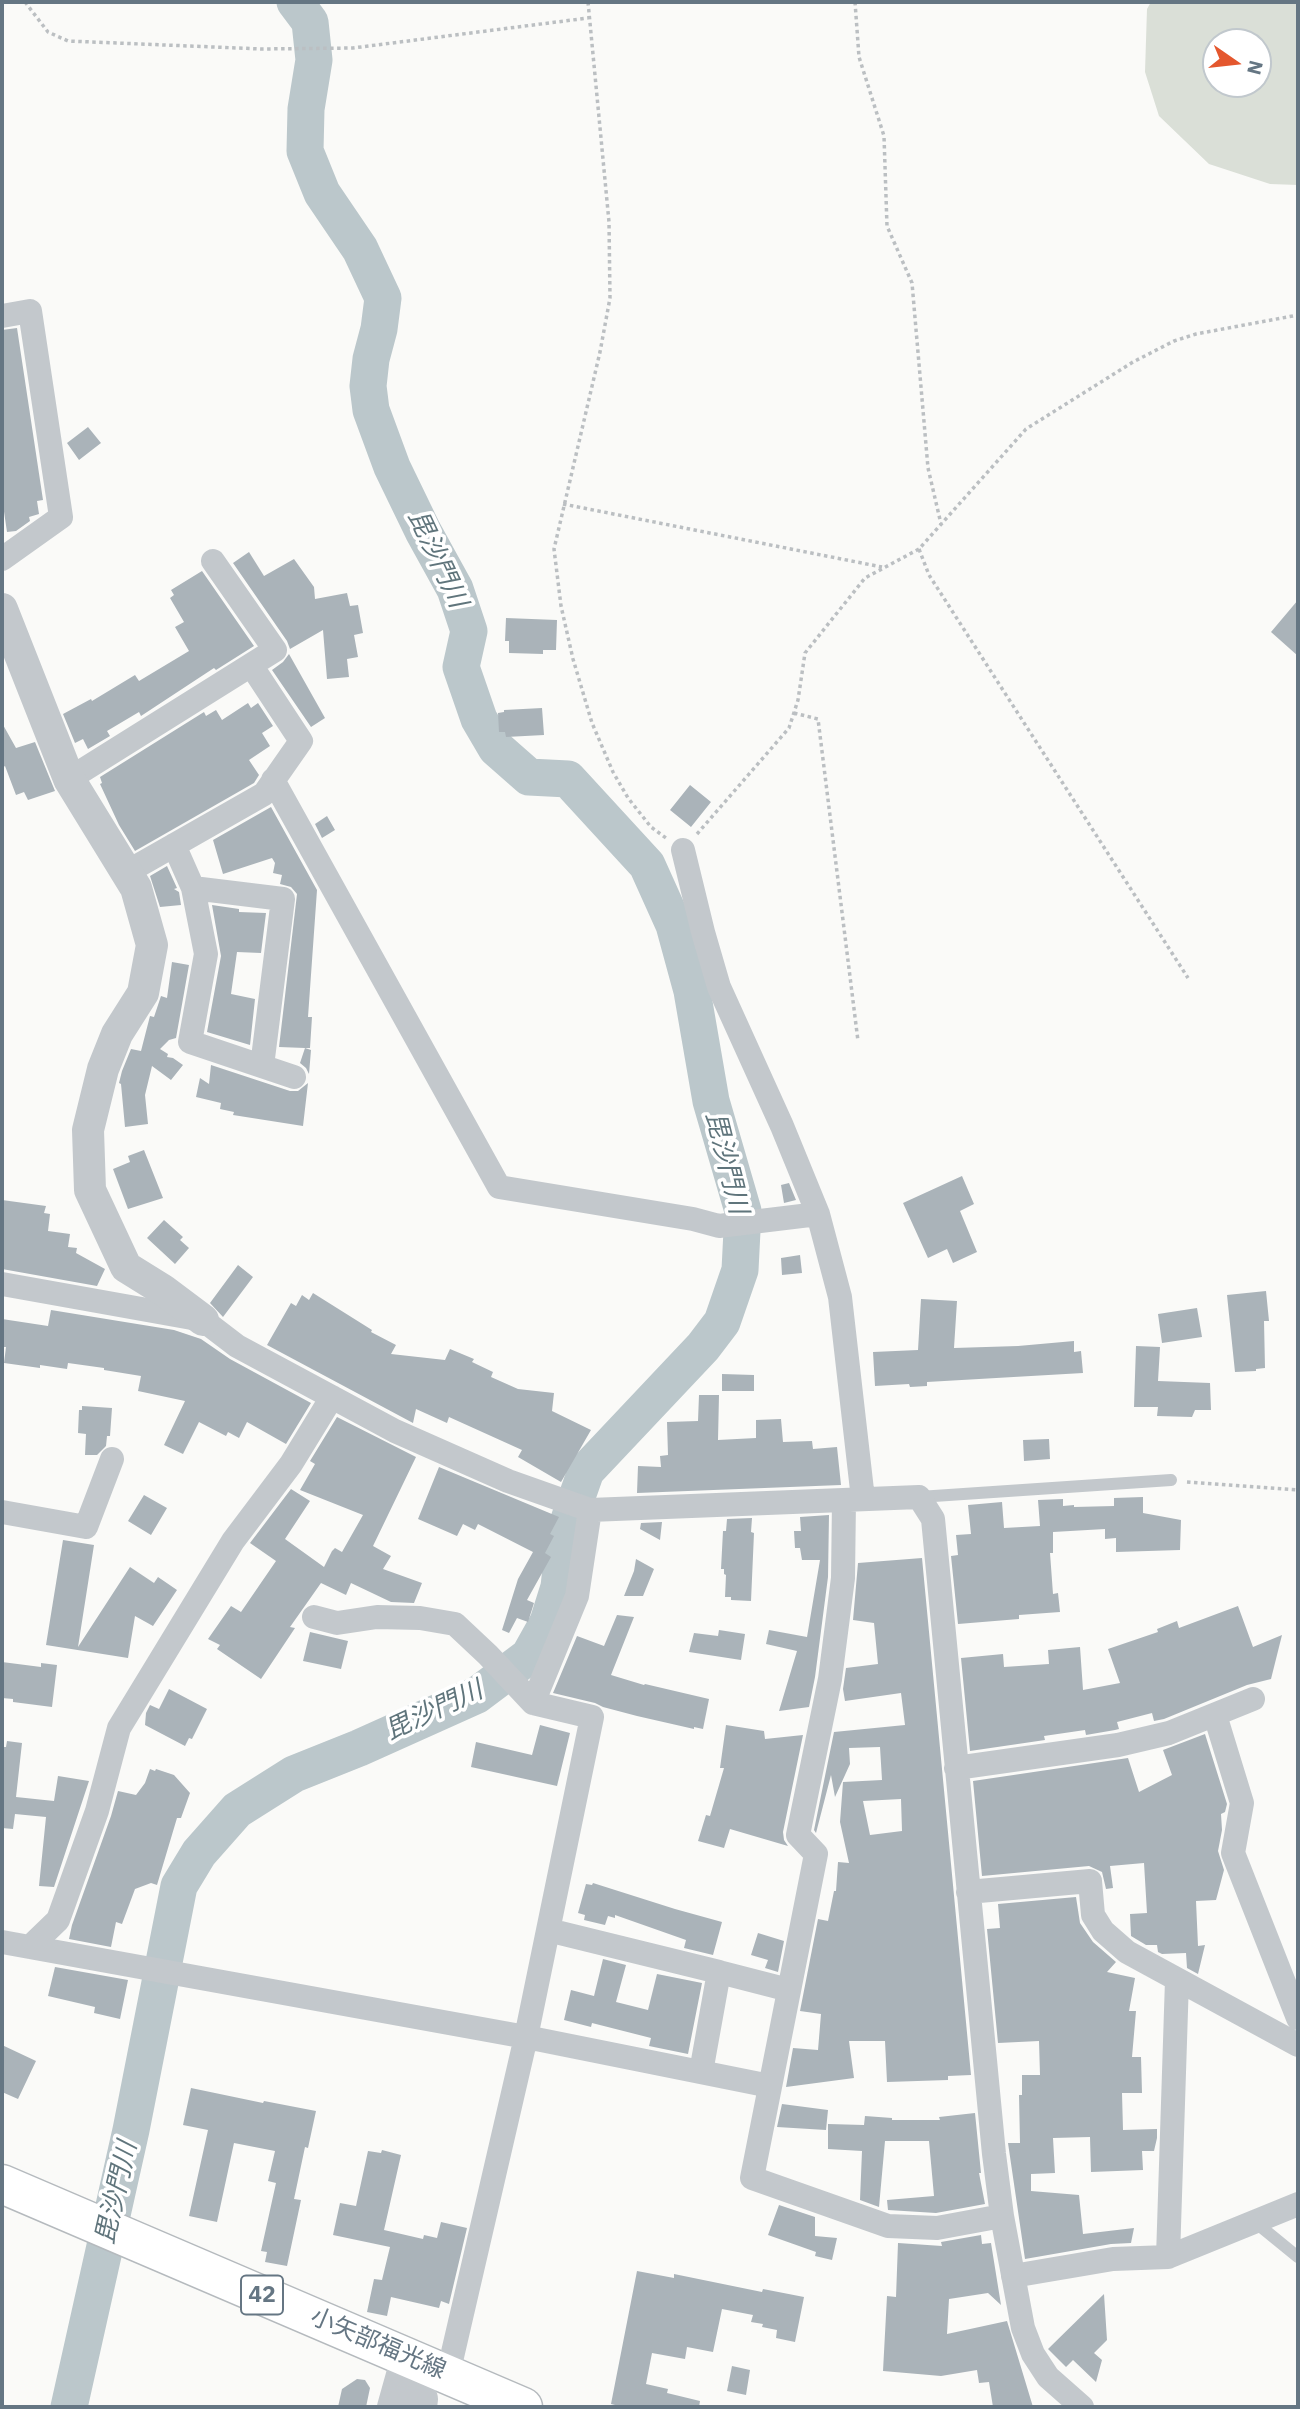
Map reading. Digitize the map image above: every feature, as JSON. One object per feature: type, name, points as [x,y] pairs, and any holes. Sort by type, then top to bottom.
[{"type":"main road","name":"小矢部福光線","points":[[2,2183],[523,2407]]},
{"type":"street","points":[[2,316],[30,311],[61,517],[2,559]]},
{"type":"street","points":[[69,779],[275,650],[213,561]]},
{"type":"street","points":[[2,615],[69,779],[136,888],[152,945],[143,993],[117,1034],[103,1069],[88,1130],[90,1190],[126,1267],[163,1290],[237,1346],[395,1432],[508,1481],[590,1510],[919,1497],[933,1519],[993,2154],[1013,2276],[1023,2328],[1033,2354],[1048,2376],[1082,2407]]},
{"type":"street","points":[[127,873],[264,794],[301,741],[251,665]]},
{"type":"street","points":[[273,780],[499,1187],[693,1219],[719,1226],[818,1214]]},
{"type":"street","points":[[174,845],[193,888],[206,954],[190,1042],[294,1077]]},
{"type":"street","points":[[683,850],[719,987],[782,1126],[818,1214],[840,1297],[853,1500],[832,1666],[798,1835],[816,1854],[752,2178],[888,2226],[937,2228],[1003,2216]]},
{"type":"street","points":[[193,888],[283,899],[262,1066]]},
{"type":"street","points":[[2,1284],[203,1320]]},
{"type":"street","points":[[30,1947],[58,1920],[97,1811],[119,1728],[233,1541],[292,1464],[332,1397]]},
{"type":"street","points":[[2,1512],[86,1527],[112,1459]]},
{"type":"street","points":[[533,1703],[577,1596],[590,1510]]},
{"type":"street","points":[[314,1617],[337,1623],[377,1617],[420,1618],[455,1624],[533,1703],[592,1717],[526,2036],[448,2374]]},
{"type":"street","points":[[957,1768],[1118,1745],[1169,1733],[1253,1699]]},
{"type":"street","points":[[1215,1715],[1242,1802],[1233,1853],[1298,2018]]},
{"type":"street","points":[[968,1892],[1090,1881],[1093,1915],[1103,1931],[1128,1952],[1298,2045]]},
{"type":"street","points":[[548,1930],[789,1990]]},
{"type":"street","points":[[2,1942],[526,2036],[770,2086]]},
{"type":"street","points":[[701,2072],[719,1972]]},
{"type":"street","points":[[1168,2257],[1177,1980]]},
{"type":"street","points":[[1013,2276],[1113,2259],[1168,2257],[1298,2204]]},
{"type":"street","points":[[393,2407],[407,2357]]},
{"type":"street","points":[[407,2357],[422,2399],[421,2407]]},
{"type":"lane","points":[[919,1497],[1171,1480]]},
{"type":"lane","points":[[1255,2222],[1298,2257]]},
{"type":"path","points":[[25,2],[48,32],[68,41],[262,49],[353,48],[588,18]]},
{"type":"path","points":[[588,2],[609,222],[610,298],[554,549],[561,606],[592,723],[613,772],[628,798],[651,827],[683,850],[789,728],[805,653],[865,578],[919,549],[1026,429],[1133,362],[1174,341],[1196,334],[1298,315]]},
{"type":"path","points":[[855,2],[859,57],[884,136],[887,226],[912,283],[928,468],[940,524]]},
{"type":"path","points":[[563,505],[884,568]]},
{"type":"path","points":[[919,549],[929,575],[1188,978]]},
{"type":"path","points":[[794,713],[818,719],[859,1041]]},
{"type":"path","points":[[1171,1480],[1297,1490]]},
{"type":"shaded area","points":[[1151,2],[1298,2],[1298,185],[1270,184],[1209,164],[1159,116],[1145,72],[1147,9]]},
{"type":"building","points":[[17,328],[43,500],[37,501],[39,514],[29,517],[30,521],[16,531],[7,532],[2,498],[2,330]]},
{"type":"building","points":[[88,427],[101,443],[79,460],[67,443]]},
{"type":"building","points":[[249,552],[264,576],[294,559],[314,587],[315,599],[347,593],[350,606],[358,605],[363,633],[354,635],[358,657],[347,659],[349,677],[327,679],[323,630],[290,649],[233,563]]},
{"type":"building","points":[[202,571],[254,646],[216,670],[214,668],[141,716],[139,712],[107,731],[110,736],[88,749],[83,739],[75,743],[63,714],[91,699],[92,701],[135,675],[139,681],[189,651],[175,627],[184,622],[170,598],[174,595],[171,590]]},
{"type":"building","points":[[1298,600],[1298,656],[1271,632]]},
{"type":"building","points":[[506,618],[557,620],[556,650],[543,650],[543,654],[509,653],[509,641],[505,641]]},
{"type":"building","points":[[289,654],[325,718],[311,727],[272,670]]},
{"type":"building","points":[[248,703],[251,708],[258,703],[273,726],[262,733],[270,746],[249,760],[259,775],[254,783],[135,851],[119,825],[100,784],[100,777],[204,712],[206,716],[216,710],[222,720]]},
{"type":"building","points":[[542,708],[544,735],[506,737],[505,732],[499,732],[498,713],[504,710]]},
{"type":"building","points":[[2,723],[16,748],[35,742],[55,791],[28,800],[24,792],[16,795],[5,766],[2,768]]},
{"type":"building","points":[[690,785],[711,802],[691,827],[670,810]]},
{"type":"building","points":[[271,807],[317,890],[308,1017],[312,1017],[310,1048],[279,1047],[297,894],[291,887],[280,884],[282,875],[273,873],[275,863],[272,858],[223,874],[213,840]]},
{"type":"building","points":[[327,816],[335,830],[322,838],[315,824]]},
{"type":"building","points":[[167,866],[177,888],[174,889],[179,892],[181,905],[160,907],[150,876]]},
{"type":"building","points":[[212,905],[239,909],[239,912],[266,913],[261,953],[237,952],[231,994],[255,999],[250,1045],[207,1032],[221,956]]},
{"type":"building","points":[[172,962],[189,965],[176,1038],[169,1040],[160,1049],[168,1054],[167,1057],[183,1065],[171,1080],[152,1066],[145,1095],[148,1124],[125,1127],[119,1083],[122,1071],[131,1049],[141,1051],[150,1016],[154,1017],[161,996],[167,998]]},
{"type":"building","points":[[305,1048],[311,1050],[309,1074],[300,1063]]},
{"type":"building","points":[[211,1065],[290,1091],[298,1091],[308,1083],[303,1126],[233,1115],[234,1112],[220,1109],[221,1103],[196,1097],[200,1078],[209,1084]]},
{"type":"building","points":[[144,1150],[163,1198],[128,1209],[113,1169],[130,1162],[128,1156]]},
{"type":"building","points":[[962,1176],[974,1204],[960,1211],[977,1252],[953,1263],[947,1249],[928,1258],[903,1203]]},
{"type":"building","points":[[789,1183],[796,1200],[784,1203],[781,1185]]},
{"type":"building","points":[[2,1200],[46,1206],[44,1213],[50,1214],[48,1231],[70,1234],[68,1247],[77,1248],[76,1253],[105,1269],[97,1286],[2,1269]]},
{"type":"building","points":[[164,1220],[183,1237],[180,1240],[189,1248],[175,1264],[147,1238]]},
{"type":"building","points":[[800,1255],[802,1273],[782,1275],[781,1258]]},
{"type":"building","points":[[238,1265],[253,1277],[223,1317],[210,1303]]},
{"type":"building","points":[[1266,1291],[1269,1321],[1264,1321],[1265,1368],[1235,1372],[1227,1295]]},
{"type":"building","points":[[313,1293],[372,1330],[371,1332],[396,1345],[391,1354],[445,1360],[450,1349],[474,1359],[472,1362],[493,1372],[491,1377],[518,1389],[554,1393],[552,1411],[591,1430],[561,1482],[518,1457],[522,1450],[449,1417],[447,1423],[416,1409],[413,1423],[267,1345],[291,1303],[296,1306],[302,1295],[309,1300]]},
{"type":"building","points":[[921,1299],[957,1301],[954,1348],[1074,1341],[1074,1352],[1081,1351],[1083,1373],[927,1382],[927,1386],[875,1386],[873,1352],[918,1350]]},
{"type":"building","points":[[1197,1308],[1202,1337],[1162,1343],[1158,1314]]},
{"type":"building","points":[[51,1310],[174,1330],[201,1339],[230,1359],[311,1403],[286,1444],[247,1422],[239,1438],[228,1432],[226,1436],[199,1422],[183,1454],[164,1445],[185,1401],[138,1391],[141,1376],[68,1363],[67,1369],[4,1363],[6,1347],[2,1347],[2,1319],[48,1326]]},
{"type":"building","points":[[1136,1346],[1160,1347],[1158,1381],[1210,1383],[1211,1410],[1195,1410],[1192,1417],[1157,1416],[1158,1407],[1134,1407]]},
{"type":"building","points":[[722,1374],[754,1375],[754,1391],[722,1391]]},
{"type":"building","points":[[699,1395],[719,1395],[718,1440],[756,1438],[756,1420],[781,1419],[783,1442],[812,1441],[813,1449],[837,1447],[841,1485],[637,1493],[638,1466],[661,1467],[660,1456],[668,1455],[667,1422],[698,1421]]},
{"type":"building","points":[[82,1406],[112,1408],[110,1436],[107,1436],[106,1446],[97,1455],[85,1455],[86,1434],[78,1433],[79,1410],[82,1410]]},
{"type":"building","points":[[337,1417],[416,1457],[373,1546],[391,1556],[383,1569],[422,1583],[414,1603],[391,1602],[351,1583],[346,1595],[321,1583],[290,1627],[295,1628],[261,1679],[217,1649],[220,1645],[208,1639],[231,1606],[241,1612],[276,1561],[250,1543],[291,1489],[310,1501],[285,1539],[324,1567],[335,1548],[342,1552],[363,1515],[300,1490],[315,1464],[310,1461]]},
{"type":"building","points":[[1049,1439],[1050,1459],[1024,1461],[1023,1440]]},
{"type":"building","points":[[439,1467],[559,1517],[550,1534],[554,1536],[545,1553],[551,1557],[527,1600],[534,1603],[528,1622],[517,1618],[509,1633],[502,1630],[518,1579],[533,1552],[478,1524],[475,1530],[463,1524],[457,1536],[418,1519]]},
{"type":"building","points":[[144,1495],[167,1508],[151,1535],[128,1521]]},
{"type":"building","points":[[1143,1497],[1143,1513],[1181,1520],[1180,1550],[1116,1552],[1116,1538],[1105,1539],[1105,1529],[1053,1532],[1053,1553],[1050,1553],[1053,1594],[1058,1593],[1060,1612],[1019,1615],[1019,1619],[958,1624],[951,1556],[958,1555],[956,1535],[971,1534],[968,1505],[1002,1502],[1004,1528],[1040,1526],[1038,1500],[1063,1499],[1063,1506],[1074,1507],[1114,1506],[1114,1498]]},
{"type":"building","points":[[829,1515],[828,1577],[809,1707],[779,1711],[797,1651],[766,1644],[769,1630],[807,1637],[820,1560],[802,1560],[800,1548],[795,1548],[794,1531],[801,1531],[800,1517]]},
{"type":"building","points":[[752,1518],[751,1532],[754,1533],[751,1601],[731,1600],[731,1597],[725,1597],[726,1575],[724,1569],[721,1569],[723,1531],[726,1531],[727,1519]]},
{"type":"building","points":[[662,1522],[660,1540],[640,1529],[641,1523]]},
{"type":"building","points":[[63,1540],[94,1545],[78,1647],[130,1567],[154,1583],[158,1577],[177,1590],[153,1626],[135,1616],[128,1658],[46,1645]]},
{"type":"building","points":[[922,1558],[971,2075],[948,2076],[948,2080],[887,2082],[885,2041],[849,2041],[854,2078],[786,2087],[793,2048],[818,2050],[821,2014],[800,2011],[818,1919],[828,1921],[836,1891],[838,1862],[849,1863],[840,1822],[843,1782],[882,1780],[880,1747],[849,1748],[850,1764],[835,1797],[831,1775],[816,1833],[814,1830],[834,1732],[905,1725],[901,1693],[845,1701],[843,1689],[846,1668],[878,1664],[874,1623],[853,1620],[858,1563]],"holes":[[[901,1799],[902,1831],[870,1835],[863,1801]]]},
{"type":"building","points":[[636,1559],[654,1569],[643,1596],[624,1596],[634,1571]]},
{"type":"building","points":[[1238,1606],[1253,1647],[1282,1635],[1271,1679],[1247,1685],[1164,1719],[1154,1721],[1152,1713],[1117,1722],[1119,1729],[1115,1730],[1086,1735],[1085,1730],[1044,1736],[1045,1740],[970,1751],[961,1658],[1003,1654],[1004,1667],[1049,1664],[1048,1650],[1080,1647],[1083,1690],[1120,1683],[1108,1649],[1158,1632],[1157,1629],[1177,1621],[1179,1628]]},
{"type":"building","points":[[617,1615],[634,1617],[611,1675],[709,1699],[703,1729],[637,1716],[553,1693],[577,1636],[604,1646]]},
{"type":"building","points":[[719,1630],[745,1634],[741,1660],[689,1652],[694,1633],[718,1636]]},
{"type":"building","points":[[310,1632],[348,1641],[341,1669],[303,1661]]},
{"type":"building","points":[[2,1662],[41,1667],[41,1663],[57,1665],[52,1707],[2,1698]]},
{"type":"building","points":[[169,1689],[207,1709],[192,1739],[189,1738],[185,1746],[145,1725],[150,1705],[159,1709]]},
{"type":"building","points":[[540,1725],[570,1733],[557,1786],[471,1767],[476,1742],[532,1755]]},
{"type":"building","points":[[726,1725],[764,1731],[765,1739],[803,1735],[783,1832],[788,1846],[730,1829],[724,1848],[698,1841],[706,1815],[710,1816],[724,1768],[720,1768]]},
{"type":"building","points":[[1205,1734],[1227,1804],[1225,1812],[1221,1814],[1222,1830],[1218,1851],[1224,1870],[1216,1900],[1196,1901],[1198,1946],[1205,1945],[1198,1974],[1187,1968],[1186,1953],[1162,1954],[1158,1952],[1157,1945],[1146,1945],[1131,1936],[1130,1914],[1147,1913],[1144,1863],[1110,1866],[1113,1888],[1106,1889],[1102,1872],[1089,1866],[982,1876],[973,1781],[1128,1758],[1139,1792],[1172,1775],[1163,1750]]},
{"type":"building","points":[[7,1741],[22,1743],[16,1797],[54,1801],[58,1776],[89,1781],[54,1887],[39,1886],[46,1817],[15,1814],[13,1829],[2,1828],[2,1747],[6,1747]]},
{"type":"building","points":[[150,1769],[174,1775],[190,1793],[181,1818],[177,1818],[157,1885],[151,1883],[135,1889],[122,1924],[116,1922],[111,1947],[69,1939],[118,1791],[136,1795],[145,1783]]},
{"type":"building","points":[[593,1883],[722,1922],[713,1955],[684,1948],[686,1940],[615,1915],[615,1918],[608,1916],[605,1925],[584,1920],[585,1915],[578,1913],[586,1884]]},
{"type":"building","points":[[1076,1897],[1080,1923],[1093,1942],[1116,1962],[1107,1972],[1135,1978],[1129,2011],[1136,2011],[1132,2057],[1141,2057],[1142,2093],[1122,2093],[1123,2130],[1157,2129],[1157,2138],[1154,2151],[1142,2151],[1143,2170],[1091,2172],[1090,2137],[1053,2138],[1055,2173],[1031,2174],[1031,2191],[1079,2195],[1083,2234],[1134,2228],[1131,2243],[1025,2259],[1008,2143],[1020,2143],[1019,2095],[1022,2095],[1022,2075],[1040,2075],[1039,2041],[998,2043],[987,1929],[1000,1928],[998,1904]]},
{"type":"building","points":[[758,1933],[784,1941],[778,1972],[765,1968],[768,1960],[751,1955]]},
{"type":"building","points":[[603,1959],[626,1965],[616,2002],[648,2010],[657,1974],[702,1983],[688,2054],[649,2046],[651,2038],[592,2023],[591,2027],[564,2020],[571,1990],[594,1996]]},
{"type":"building","points":[[55,1967],[128,1980],[120,2019],[94,2013],[95,2007],[48,1996]]},
{"type":"building","points":[[2,2045],[36,2061],[18,2099],[2,2092]]},
{"type":"building","points":[[191,2088],[316,2111],[294,2199],[301,2200],[287,2266],[265,2262],[267,2252],[261,2251],[276,2183],[268,2181],[275,2151],[234,2143],[217,2222],[189,2216],[208,2130],[183,2125]]},
{"type":"building","points":[[782,2104],[828,2110],[826,2130],[777,2127]]},
{"type":"building","points":[[975,2113],[979,2173],[985,2204],[936,2213],[888,2210],[887,2200],[934,2196],[929,2141],[885,2141],[879,2207],[860,2200],[862,2151],[828,2149],[828,2124],[864,2125],[865,2116],[892,2120],[940,2120],[939,2117]]},
{"type":"building","points":[[382,2150],[401,2155],[384,2230],[423,2239],[424,2235],[437,2238],[441,2222],[467,2228],[449,2304],[441,2301],[439,2308],[391,2297],[387,2316],[367,2312],[374,2279],[382,2280],[390,2247],[333,2235],[340,2203],[356,2206],[368,2151],[381,2153]]},
{"type":"building","points":[[779,2205],[815,2217],[815,2236],[837,2238],[832,2260],[815,2256],[816,2252],[768,2235]]},
{"type":"building","points":[[981,2235],[982,2244],[991,2243],[1001,2305],[988,2293],[949,2299],[947,2334],[1007,2321],[1033,2407],[993,2407],[989,2382],[979,2383],[977,2370],[941,2376],[883,2371],[887,2296],[896,2297],[898,2243],[942,2246],[941,2242]]},
{"type":"building","points":[[637,2271],[674,2278],[674,2274],[762,2292],[763,2289],[804,2297],[795,2342],[776,2338],[777,2330],[751,2322],[753,2315],[722,2309],[713,2352],[687,2347],[685,2359],[652,2353],[646,2384],[668,2389],[667,2393],[700,2401],[699,2407],[623,2407],[611,2404]]},
{"type":"building","points":[[1104,2294],[1107,2340],[1094,2353],[1102,2360],[1096,2382],[1073,2360],[1066,2367],[1048,2349]]},
{"type":"building","points":[[732,2366],[750,2370],[746,2395],[727,2391]]},
{"type":"building","points":[[357,2379],[365,2380],[370,2388],[366,2407],[338,2407],[342,2389]]},
{"type":"waterway","name":"毘沙門川","points":[[69,2407],[131,2130],[179,1886],[199,1853],[237,1810],[294,1774],[477,1695],[529,1656],[548,1622],[559,1587],[565,1531],[586,1471],[703,1347],[722,1322],[740,1270],[743,1211],[711,1101],[692,991],[674,925],[647,865],[568,779],[529,777],[496,748],[479,719],[461,667],[469,631],[455,589],[392,467],[371,410],[368,386],[383,298],[360,249],[322,193],[305,151],[306,109],[314,60],[310,22],[295,2]]}]
